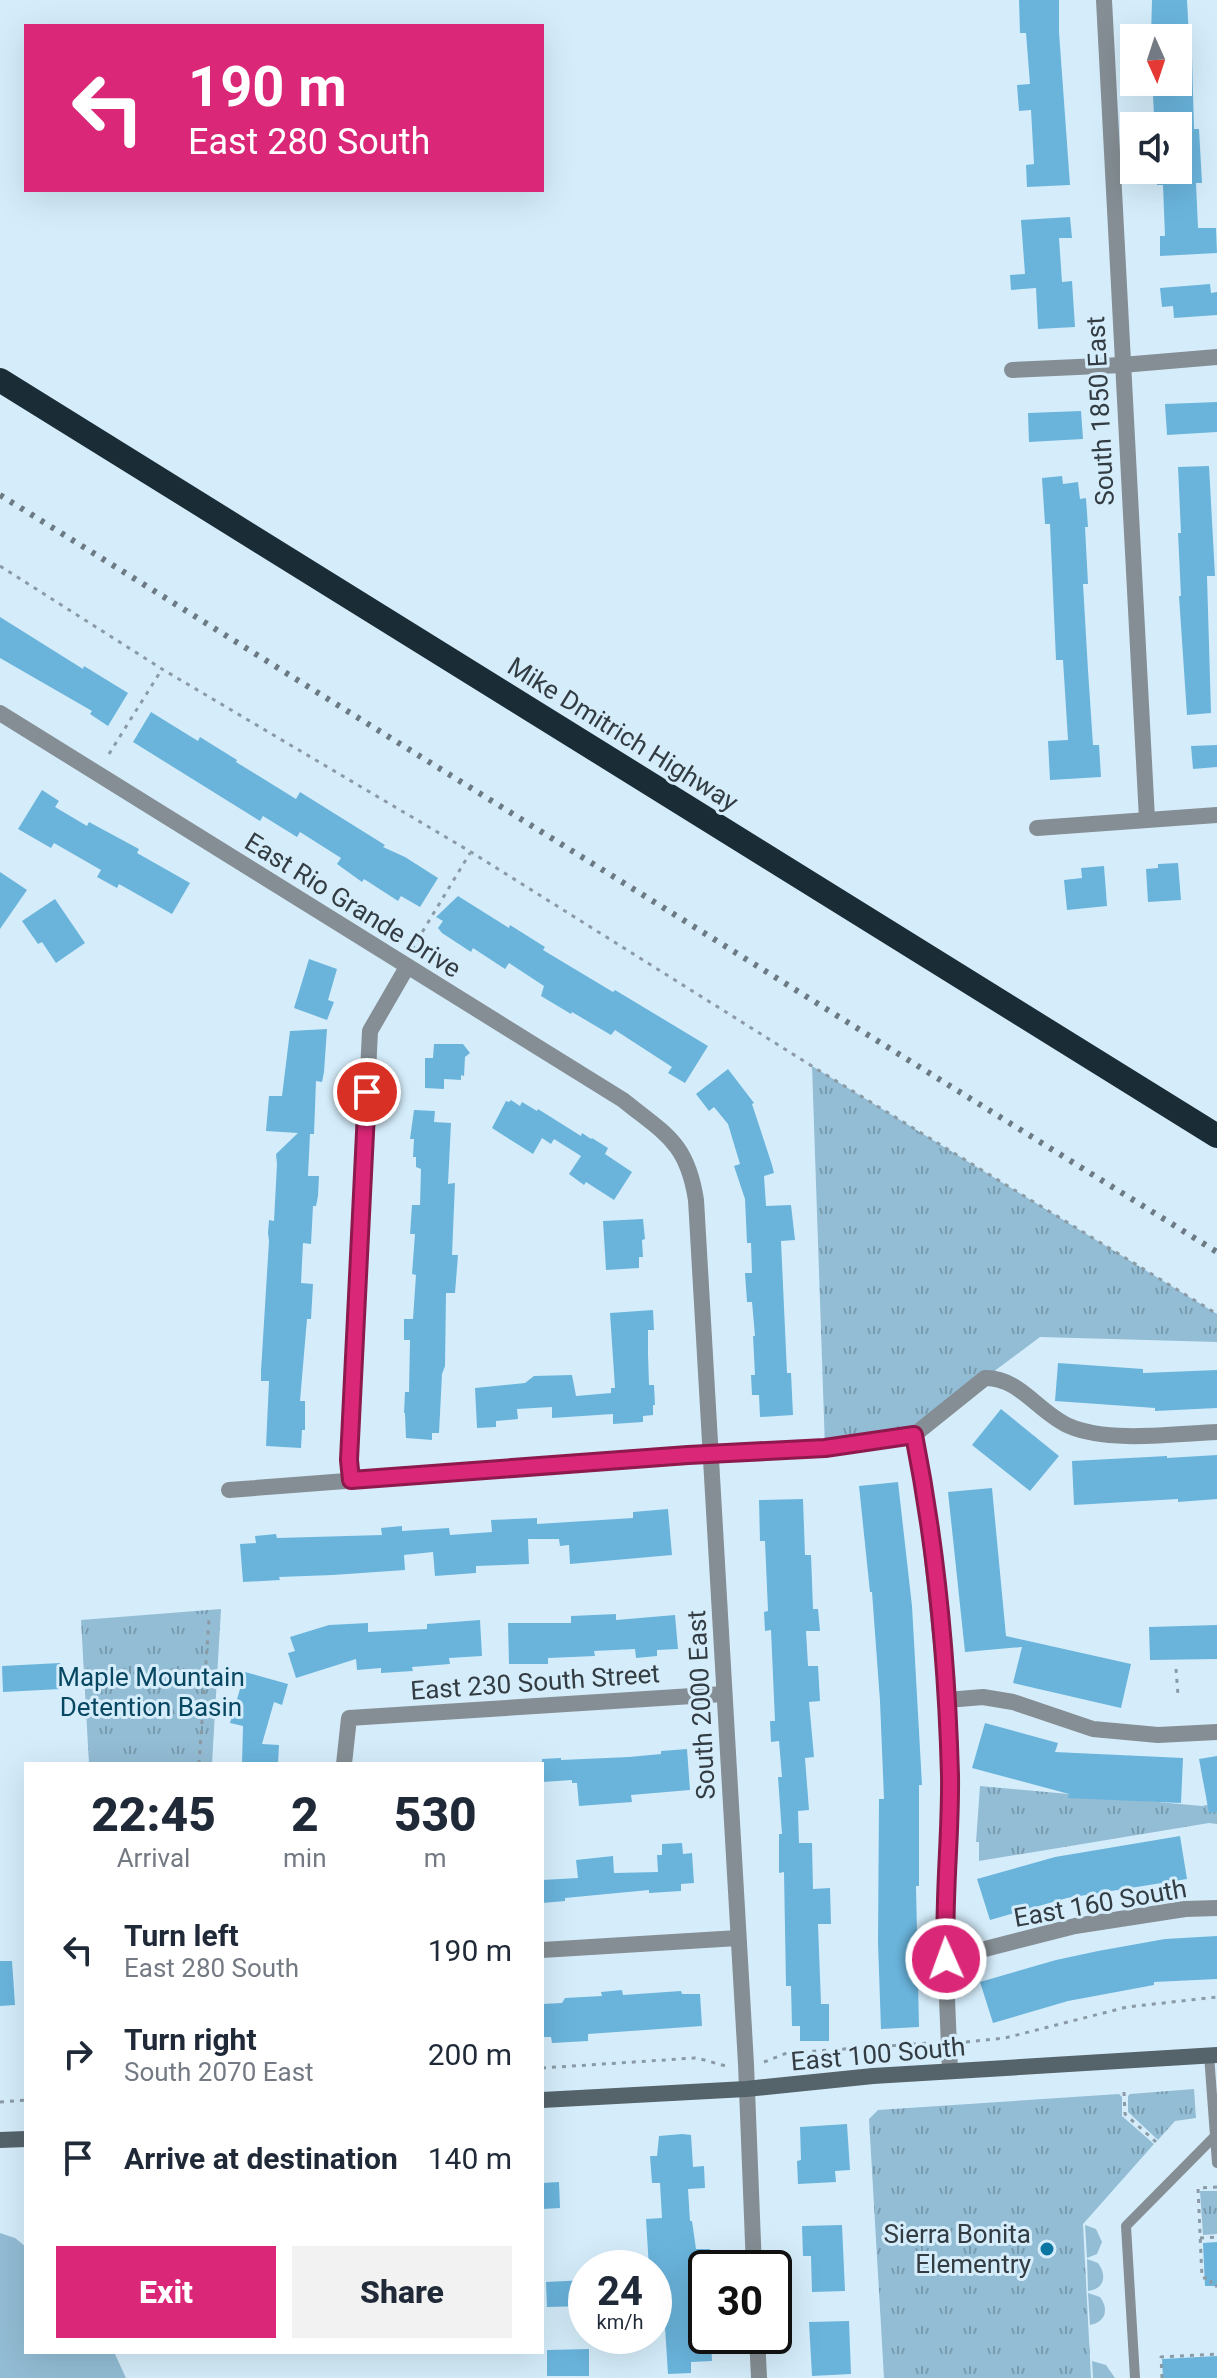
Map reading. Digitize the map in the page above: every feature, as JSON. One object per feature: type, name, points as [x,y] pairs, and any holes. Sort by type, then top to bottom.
[{"type":"highway","name":"Mike Dmitrich Highway","points":[[0,380],[1217,1136]]},
{"type":"street","name":"South 1850 East","points":[[1104,0],[1147,819]]},
{"type":"street","points":[[1012,370],[1217,357]]},
{"type":"street","name":"East Rio Grande Drive","points":[[0,713],[623,1100],[676,1143]]},
{"type":"street","points":[[1037,828],[1217,815]]},
{"type":"street","points":[[351,1480],[349,1460],[370,1031],[407,967]]},
{"type":"street","name":"South 2000 East","points":[[676,1143],[688,1166],[696,1200],[753,2250]]},
{"type":"street","points":[[229,1490],[825,1448],[914,1435],[985,1378],[999,1377],[1068,1426],[1098,1434],[1217,1432]]},
{"type":"street","points":[[914,1435],[926,1501],[947,1700],[950,1790],[944,1926],[950,2071]]},
{"type":"street","name":"East 230 South Street","points":[[344,1762],[349,1718],[724,1694]]},
{"type":"street","points":[[947,1700],[983,1697],[1013,1702],[1093,1729],[1158,1735],[1217,1732]]},
{"type":"street","name":"East 160 South","points":[[946,1959],[1075,1926],[1185,1909],[1217,1908]]},
{"type":"street","points":[[544,1950],[738,1938]]},
{"type":"street","name":"East 100 South","points":[[544,2100],[746,2089],[873,2076],[1213,2055]]},
{"type":"street","points":[[0,2140],[24,2139]]},
{"type":"street","points":[[758,2354],[759,2378]]},
{"type":"lane","points":[[1213,2055],[1217,2163]]},
{"type":"lane","points":[[1135,2378],[1126,2226],[1216,2134]]},
{"type":"path","points":[[0,566],[162,669],[471,852],[815,1068],[1217,1314]]},
{"type":"path","points":[[109,754],[162,669]]},
{"type":"path","points":[[412,949],[471,852]]},
{"type":"path","points":[[199,1762],[209,1619]]},
{"type":"path","points":[[1176,1669],[1178,1695]]},
{"type":"path","points":[[975,2041],[1005,2038],[1127,2007],[1217,1997]]},
{"type":"path","points":[[765,2062],[795,2052],[925,2043]]},
{"type":"path","points":[[544,2068],[695,2058],[713,2061]]},
{"type":"path","points":[[1124,2092],[1125,2114],[1156,2142]]},
{"type":"path","points":[[0,2102],[24,2100]]},
{"type":"path","points":[[1217,2187],[1198,2188],[1202,2278],[1211,2278],[1211,2286],[1217,2286]]},
{"type":"path","points":[[1200,2238],[1217,2237]]},
{"type":"path","points":[[1162,2378],[1161,2357],[1217,2354]]},
{"type":"green space","points":[[812,1066],[1217,1314],[1217,1342],[1040,1337],[914,1435],[825,1448]]},
{"type":"green space","name":"Maple Mountain Detention Basin","points":[[221,1609],[212,1762],[89,1762],[81,1620]]},
{"type":"green space","points":[[980,1786],[1202,1806],[1217,1803],[1217,1824],[979,1861],[979,1842],[976,1842]]},
{"type":"green space","points":[[1194,2089],[1196,2118],[1175,2121],[1158,2140],[1128,2112],[1130,2094]]},
{"type":"green space","name":"Sierra Bonita Elementry","points":[[1119,2094],[1122,2097],[1122,2116],[1154,2144],[1083,2224],[1091,2378],[884,2378],[869,2119],[878,2110]]},
{"type":"green space","points":[[1200,2191],[1217,2191],[1217,2234],[1203,2235]]},
{"type":"green space","points":[[1085,2225],[1096,2229],[1102,2242],[1097,2254],[1087,2258]]},
{"type":"green space","points":[[0,2233],[15,2238],[24,2245],[24,2354],[115,2354],[126,2378],[0,2378]]},
{"type":"green space","points":[[1087,2259],[1098,2263],[1103,2277],[1098,2287],[1088,2291]]},
{"type":"green space","points":[[1088,2293],[1100,2297],[1105,2310],[1100,2321],[1090,2325]]},
{"type":"green space","points":[[1092,2361],[1106,2365],[1115,2378],[1093,2378]]},
{"type":"building","points":[[1019,0],[1059,0],[1070,185],[1027,187],[1026,165],[1034,164],[1031,110],[1019,111],[1017,85],[1030,84],[1026,33],[1020,33]]},
{"type":"building","points":[[1152,0],[1187,0],[1188,24],[1151,24]]},
{"type":"building","points":[[1192,57],[1194,129],[1199,129],[1202,183],[1196,183],[1198,228],[1216,228],[1217,253],[1160,256],[1160,236],[1165,236],[1163,185],[1157,184],[1192,184],[1192,112],[1154,112],[1153,96],[1192,96]]},
{"type":"building","points":[[1070,217],[1072,238],[1059,238],[1062,282],[1072,281],[1075,327],[1038,329],[1036,288],[1011,290],[1010,275],[1025,274],[1021,220]]},
{"type":"building","points":[[1210,284],[1211,293],[1217,292],[1217,315],[1174,318],[1173,306],[1162,307],[1160,288]]},
{"type":"building","points":[[1217,402],[1217,432],[1167,435],[1165,404]]},
{"type":"building","points":[[1081,411],[1083,439],[1029,442],[1028,413]]},
{"type":"building","points":[[1209,466],[1215,576],[1207,576],[1211,713],[1187,715],[1179,596],[1178,533],[1181,533],[1178,467]]},
{"type":"building","points":[[1062,476],[1063,484],[1078,482],[1080,499],[1086,498],[1088,584],[1083,584],[1093,745],[1099,745],[1101,777],[1050,780],[1048,741],[1068,740],[1063,660],[1056,660],[1050,524],[1045,524],[1042,478]]},
{"type":"building","points":[[0,617],[128,693],[108,726],[90,714],[92,711],[0,658]]},
{"type":"building","points":[[151,712],[198,741],[200,737],[296,799],[300,792],[385,845],[383,847],[438,878],[420,907],[401,896],[398,901],[364,879],[362,882],[337,864],[341,858],[300,832],[297,837],[263,816],[260,821],[133,742]]},
{"type":"building","points":[[1217,745],[1217,767],[1193,769],[1191,746]]},
{"type":"building","points":[[42,790],[59,801],[55,807],[87,826],[89,822],[139,849],[137,853],[190,883],[172,914],[119,884],[117,888],[97,877],[101,870],[54,843],[51,848],[18,829]]},
{"type":"building","points":[[1178,863],[1181,900],[1148,902],[1146,869],[1158,868],[1158,864]]},
{"type":"building","points":[[1104,866],[1107,906],[1067,910],[1064,880],[1082,878],[1081,868]]},
{"type":"building","points":[[0,872],[27,890],[0,929]]},
{"type":"building","points":[[458,896],[509,928],[510,925],[545,947],[543,950],[613,992],[615,990],[708,1046],[685,1083],[668,1073],[672,1067],[615,1030],[611,1035],[541,996],[544,986],[509,963],[505,969],[442,933],[438,928],[443,921],[436,917]]},
{"type":"building","points":[[55,899],[85,943],[56,963],[22,921]]},
{"type":"building","points":[[309,959],[337,969],[328,1000],[334,1002],[327,1020],[294,1008]]},
{"type":"building","points":[[327,1029],[322,1082],[316,1081],[314,1134],[310,1134],[308,1176],[319,1176],[318,1196],[316,1206],[313,1206],[311,1244],[303,1243],[301,1283],[313,1284],[300,1401],[305,1401],[305,1430],[302,1430],[301,1448],[266,1446],[269,1381],[261,1381],[261,1371],[269,1220],[274,1221],[276,1154],[298,1133],[266,1131],[269,1096],[282,1096],[290,1031]]},
{"type":"building","points":[[434,1044],[463,1044],[470,1053],[465,1057],[464,1076],[461,1075],[461,1080],[444,1079],[444,1089],[425,1088],[425,1058],[433,1058]]},
{"type":"building","points":[[728,1069],[754,1103],[772,1165],[774,1173],[764,1176],[766,1206],[791,1205],[795,1240],[781,1241],[787,1373],[791,1373],[793,1415],[760,1417],[759,1395],[752,1395],[755,1336],[752,1302],[747,1302],[745,1273],[752,1273],[751,1243],[747,1243],[745,1199],[734,1166],[740,1164],[728,1124],[714,1107],[709,1111],[696,1094]]},
{"type":"building","points":[[511,1100],[520,1106],[522,1102],[538,1109],[581,1136],[582,1133],[608,1148],[605,1154],[632,1172],[614,1200],[569,1174],[581,1156],[554,1139],[551,1144],[542,1138],[533,1154],[492,1128],[506,1101]]},
{"type":"building","points":[[414,1110],[435,1111],[434,1122],[451,1123],[448,1184],[455,1183],[452,1255],[458,1255],[455,1293],[446,1293],[445,1366],[439,1433],[432,1433],[432,1440],[406,1438],[404,1413],[405,1392],[409,1392],[410,1340],[404,1340],[404,1319],[413,1319],[416,1275],[412,1274],[415,1234],[410,1234],[412,1205],[420,1205],[421,1169],[416,1167],[414,1139],[410,1139]]},
{"type":"building","points":[[643,1219],[645,1239],[642,1240],[643,1257],[639,1257],[639,1268],[606,1270],[603,1221]]},
{"type":"building","points":[[653,1310],[654,1330],[648,1330],[648,1354],[649,1385],[654,1385],[655,1405],[653,1415],[643,1416],[643,1422],[613,1424],[613,1414],[552,1418],[552,1407],[517,1409],[518,1419],[496,1421],[496,1427],[477,1428],[475,1388],[525,1383],[534,1376],[572,1375],[576,1396],[611,1393],[611,1388],[615,1388],[610,1313]]},
{"type":"building","points":[[1058,1363],[1143,1369],[1143,1373],[1217,1370],[1217,1408],[1155,1411],[1155,1408],[1055,1401]]},
{"type":"building","points":[[1001,1409],[1059,1456],[1030,1491],[972,1445]]},
{"type":"building","points":[[1217,1455],[1217,1499],[1074,1505],[1072,1461]]},
{"type":"building","points":[[898,1482],[912,1606],[922,1785],[919,1785],[919,1886],[916,1886],[919,2027],[881,2029],[879,1799],[884,1799],[872,1592],[859,1486]]},
{"type":"building","points":[[992,1488],[1006,1636],[1131,1664],[1121,1708],[1013,1683],[1022,1647],[965,1652],[948,1492]]},
{"type":"building","points":[[803,1499],[805,1555],[811,1555],[813,1609],[818,1609],[820,1631],[806,1631],[808,1666],[818,1666],[820,1701],[809,1702],[814,1757],[805,1758],[809,1810],[798,1811],[799,1843],[812,1843],[813,1889],[830,1888],[831,1924],[818,1924],[821,2004],[829,2004],[829,2041],[800,2041],[800,2026],[792,2026],[791,1986],[786,1986],[784,1872],[779,1873],[779,1834],[782,1834],[778,1777],[782,1777],[779,1741],[771,1742],[770,1721],[775,1721],[771,1630],[765,1631],[764,1612],[768,1611],[765,1541],[760,1541],[759,1500]]},
{"type":"building","points":[[668,1509],[672,1555],[570,1564],[569,1545],[560,1546],[559,1539],[528,1539],[529,1564],[476,1566],[476,1573],[435,1576],[433,1552],[404,1555],[405,1570],[243,1582],[240,1544],[256,1543],[255,1536],[382,1535],[381,1528],[402,1526],[402,1531],[449,1528],[450,1535],[492,1532],[491,1520],[537,1518],[537,1524],[633,1518],[633,1512]]},
{"type":"building","points":[[616,1614],[616,1620],[675,1615],[678,1649],[657,1650],[657,1656],[636,1658],[635,1649],[594,1651],[595,1656],[548,1658],[548,1664],[509,1664],[508,1623],[571,1623],[571,1616]]},
{"type":"building","points":[[480,1620],[482,1656],[449,1658],[450,1664],[412,1667],[413,1671],[381,1673],[381,1668],[357,1670],[356,1659],[296,1678],[288,1653],[295,1651],[290,1637],[329,1625],[368,1623],[368,1632],[427,1629],[427,1624]]},
{"type":"building","points":[[1217,1625],[1217,1659],[1150,1660],[1149,1627]]},
{"type":"building","points":[[60,1663],[61,1689],[3,1692],[2,1666]]},
{"type":"building","points":[[245,1672],[288,1684],[282,1705],[274,1702],[262,1744],[279,1745],[278,1762],[242,1762],[243,1726],[230,1723]]},
{"type":"building","points":[[985,1723],[1058,1743],[1055,1752],[1183,1758],[1181,1803],[1068,1798],[1069,1794],[972,1768]]},
{"type":"building","points":[[687,1749],[690,1790],[631,1795],[632,1802],[579,1806],[577,1783],[572,1783],[572,1780],[544,1782],[542,1759],[629,1757],[661,1754],[661,1751]]},
{"type":"building","points":[[1217,1756],[1217,1812],[1209,1813],[1199,1759]]},
{"type":"building","points":[[1180,1836],[1187,1879],[1067,1898],[990,1920],[977,1879],[1055,1857]]},
{"type":"building","points":[[682,1843],[683,1854],[692,1853],[694,1883],[681,1884],[681,1891],[649,1893],[649,1890],[544,1903],[544,1880],[578,1878],[576,1860],[613,1856],[614,1873],[658,1872],[657,1855],[662,1855],[662,1844]]},
{"type":"building","points":[[1217,1936],[1217,1979],[1154,1982],[1154,1985],[1068,2001],[993,2023],[980,1982],[1098,1951],[1165,1939]]},
{"type":"building","points":[[0,1961],[12,1961],[15,2005],[0,2006]]},
{"type":"building","points":[[622,1990],[623,1995],[681,1991],[682,1994],[700,1994],[702,2026],[588,2034],[588,2041],[552,2043],[551,2037],[544,2037],[544,2004],[562,2003],[565,1998],[602,1996],[601,1992]]},
{"type":"building","points":[[847,2124],[850,2170],[835,2171],[836,2182],[798,2184],[800,2127]]},
{"type":"building","points":[[691,2135],[693,2167],[704,2166],[705,2188],[688,2189],[696,2249],[710,2250],[688,2250],[688,2354],[712,2354],[712,2361],[691,2362],[691,2373],[668,2374],[667,2354],[672,2354],[672,2250],[648,2250],[646,2219],[662,2218],[660,2183],[652,2183],[650,2156],[657,2156],[659,2136]]},
{"type":"building","points":[[559,2182],[560,2208],[544,2209],[544,2183]]},
{"type":"building","points":[[842,2225],[845,2291],[812,2292],[811,2256],[803,2256],[802,2226]]},
{"type":"building","points":[[1217,2242],[1217,2286],[1205,2286],[1203,2243]]},
{"type":"building","points":[[568,2281],[568,2306],[547,2307],[546,2282]]},
{"type":"building","points":[[849,2321],[851,2374],[812,2376],[809,2322]]},
{"type":"building","points":[[547,2350],[568,2350],[568,2354],[589,2354],[589,2376],[547,2376]]},
{"type":"building","points":[[1217,2356],[1217,2378],[1163,2378],[1162,2359]]},
{"type":"railway","points":[[0,495],[1217,1252]]},
{"type":"place","name":"Sierra Bonita Elementry","points":[[1047,2249]]},
{"type":"route","points":[[367,1092],[349,1460],[351,1480],[825,1448],[914,1435],[926,1501],[947,1700],[950,1776],[944,1926],[946,1959]]}]
